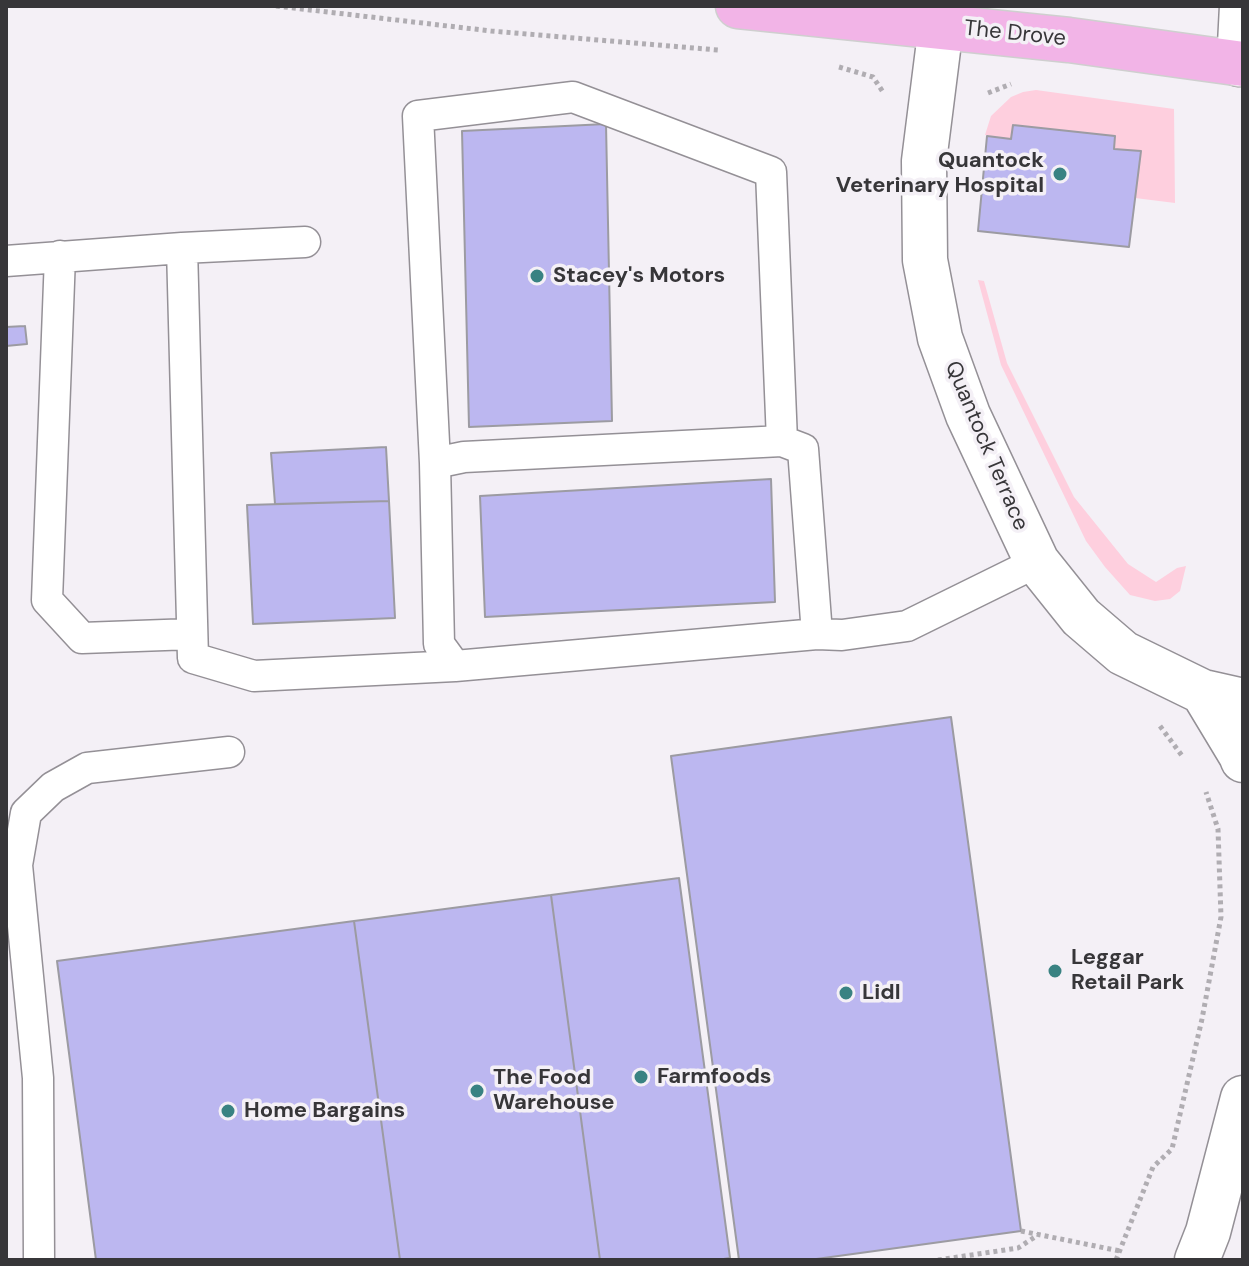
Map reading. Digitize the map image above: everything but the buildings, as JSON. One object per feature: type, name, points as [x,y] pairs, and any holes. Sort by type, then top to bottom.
[{"type":"main road","name":"The Drove","points":[[738,6],[1069,40],[1241,64]]},
{"type":"street","points":[[1241,64],[1242,6]]},
{"type":"street","name":"Quantock Terrace","points":[[941,26],[924,161],[925,260],[940,338],[968,415],[1037,562],[1081,617],[1123,653],[1223,697]]},
{"type":"street","points":[[1223,697],[1243,760]]},
{"type":"street","points":[[1197,1260],[1208,1232],[1243,1098]]},
{"type":"lane","points":[[455,666],[439,644],[435,463],[418,116],[573,97],[771,172],[782,441]]},
{"type":"lane","points":[[6,261],[305,242]]},
{"type":"lane","points":[[182,248],[193,658],[254,676],[455,666],[817,634],[842,635],[907,626],[1037,562]]},
{"type":"lane","points":[[60,256],[47,600],[82,638],[192,634]]},
{"type":"lane","points":[[435,463],[464,457],[782,441],[803,449],[817,634]]},
{"type":"lane","points":[[39,1260],[38,1078],[17,865],[26,813],[53,787],[87,768],[229,752]]},
{"type":"path","points":[[276,6],[491,31],[722,50]]},
{"type":"path","points":[[828,65],[873,77]]},
{"type":"path","points":[[1158,724],[1185,760]]},
{"type":"path","points":[[1116,1260],[1153,1167],[1172,1149],[1202,1019],[1221,917],[1218,829],[1203,785]]},
{"type":"path","points":[[1021,1231],[1120,1251]]},
{"type":"path","points":[[938,1260],[1018,1248],[1038,1235]]},
{"type":"shaded area","points":[[1036,90],[1174,109],[1175,203],[1135,198],[1114,149],[1013,126],[1011,139],[985,135],[991,116],[1011,97]]},
{"type":"shaded area","points":[[978,280],[984,281],[1007,363],[1074,497],[1128,564],[1156,582],[1177,568],[1186,566],[1180,591],[1170,599],[1155,601],[1130,595],[1086,541],[1001,365]]},
{"type":"place","name":"Quantock Veterinary Hospital","points":[[1060,174]]},
{"type":"place","name":"Stacey's Motors","points":[[537,276]]},
{"type":"place","name":"Leggar Retail Park","points":[[1055,971]]},
{"type":"place","name":"Lidl","points":[[846,993]]},
{"type":"place","name":"Farmfoods","points":[[641,1077]]},
{"type":"place","name":"The Food Warehouse","points":[[477,1091]]},
{"type":"place","name":"Home Bargains","points":[[228,1111]]}]
